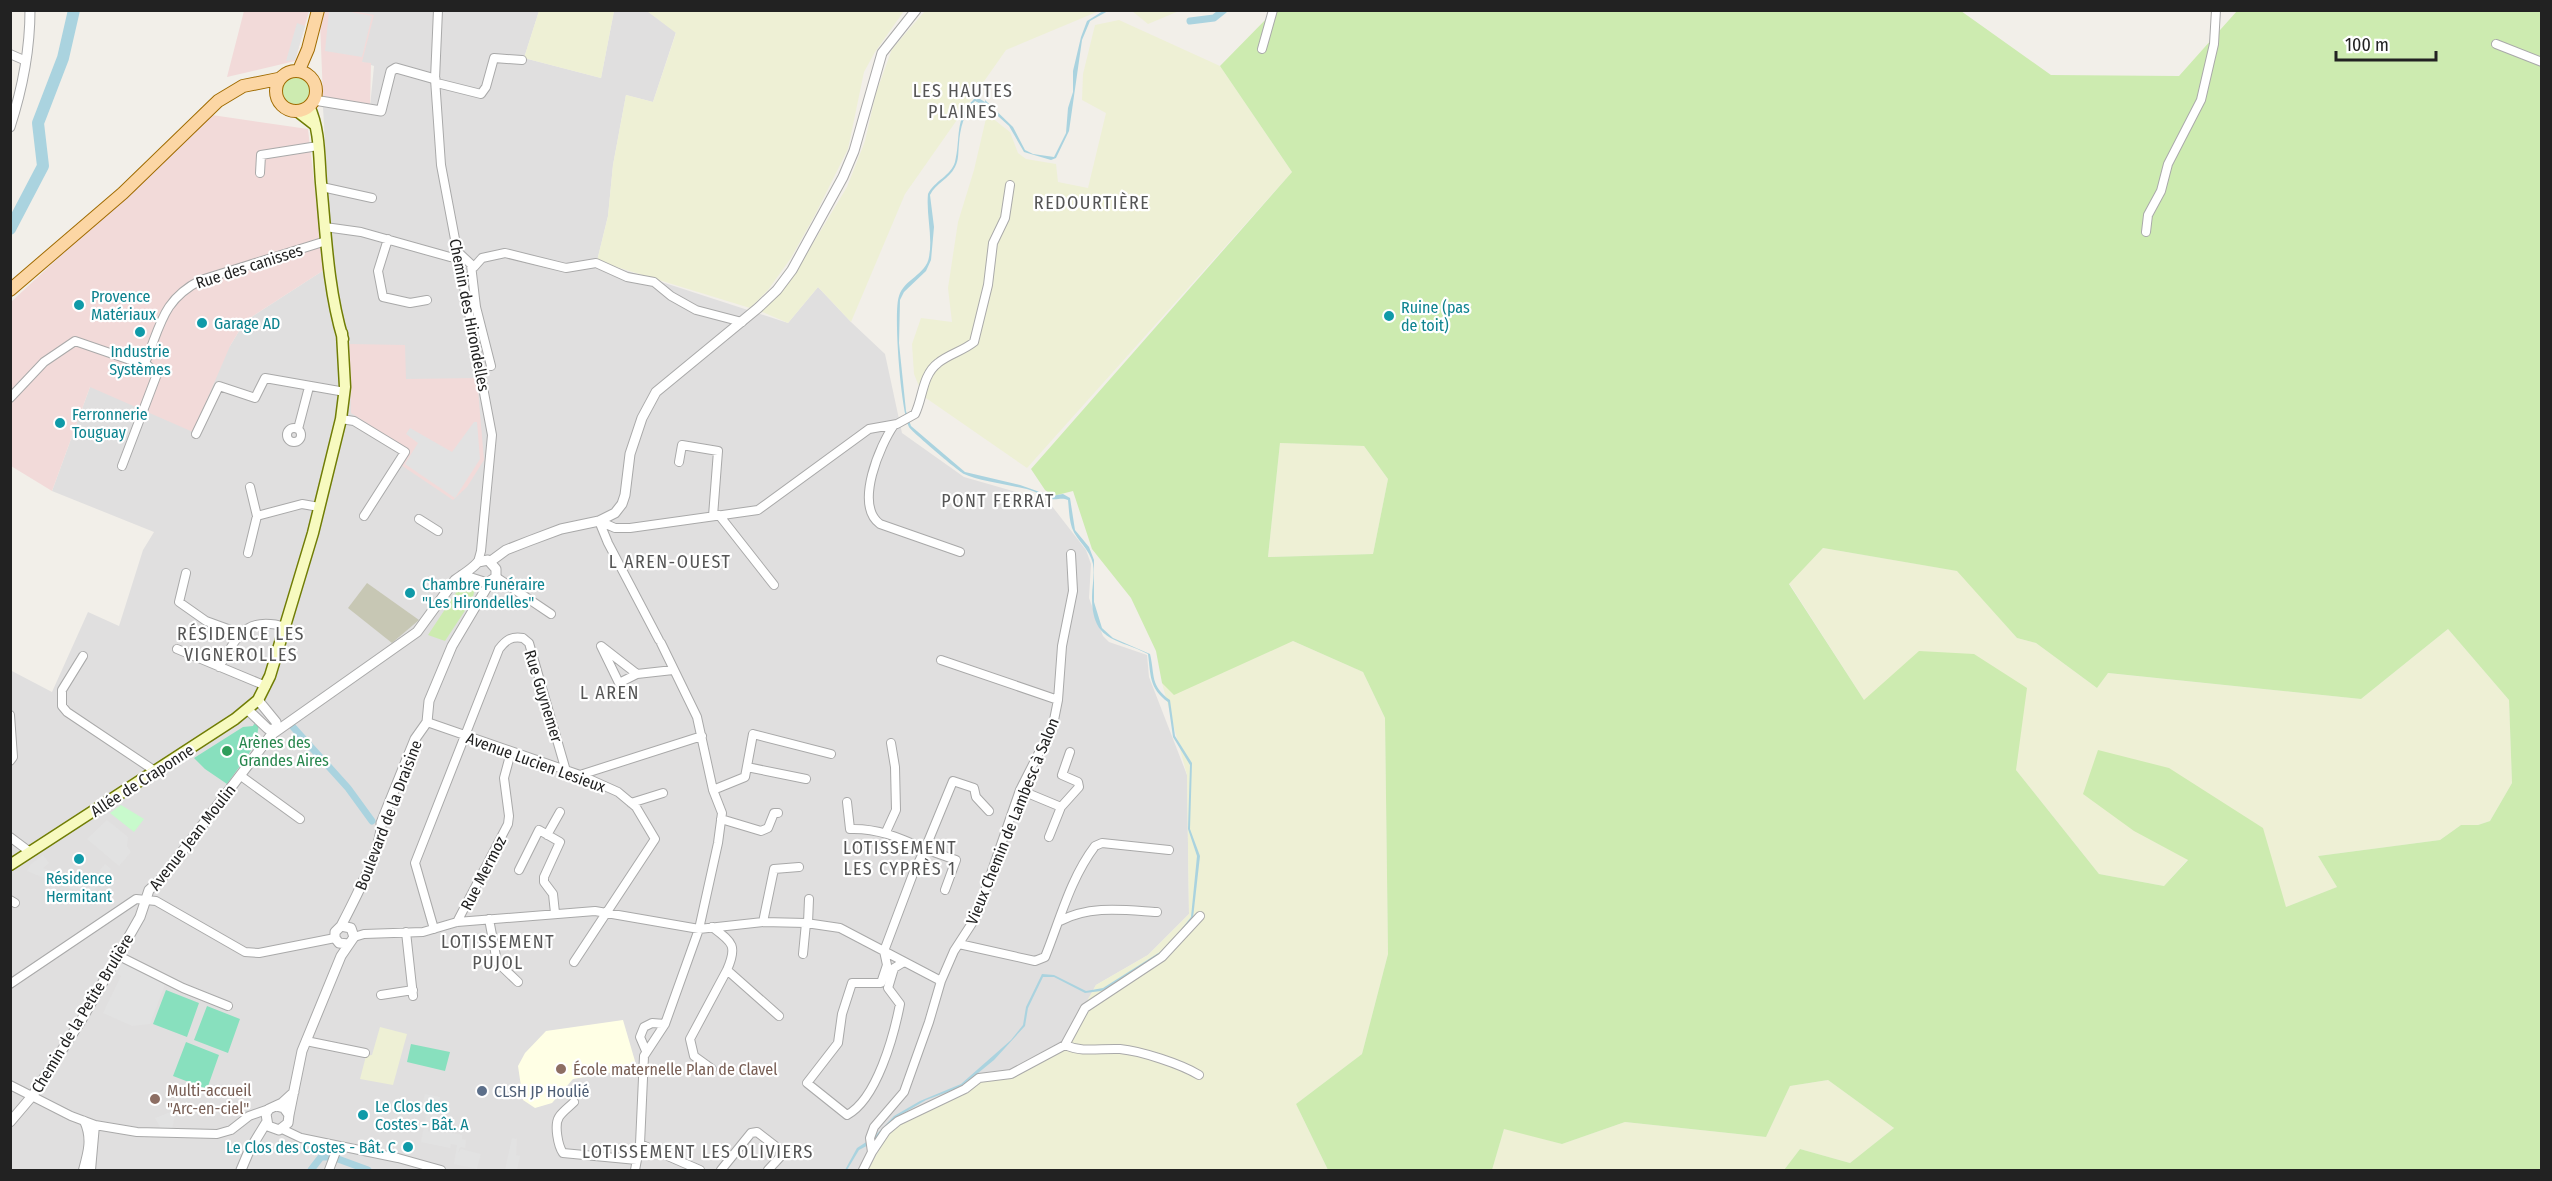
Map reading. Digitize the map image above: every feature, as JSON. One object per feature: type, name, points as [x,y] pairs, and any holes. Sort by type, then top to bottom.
[{"type":"main road","points":[[304,73],[318,10]]},
{"type":"main road","points":[[315,125],[297,111],[284,108],[279,103],[277,85],[287,72],[304,73],[316,87],[312,103],[318,146],[326,241],[349,365],[350,393],[343,419]]},
{"type":"main road","points":[[10,290],[123,193],[207,110],[230,93],[258,82],[277,85]]},
{"type":"main road","points":[[297,111],[312,103]]},
{"type":"main road","points":[[342,333],[345,392],[343,419]]},
{"type":"main road","name":"Allée de Craponne","points":[[10,865],[248,710],[258,700],[278,657],[343,419]]},
{"type":"street","points":[[10,128],[26,61],[30,10]]},
{"type":"street","name":"Chemin des Hirondelles","points":[[438,10],[436,81],[441,165],[492,435],[481,551],[485,573],[551,614]]},
{"type":"street","points":[[485,573],[502,553],[561,529],[599,521],[615,513],[622,504],[630,454],[642,418],[656,392],[742,322],[777,290],[792,270],[843,177],[854,152],[882,53],[916,10]]},
{"type":"street","points":[[1262,49],[1273,10]]},
{"type":"street","points":[[2146,232],[2148,215],[2161,191],[2168,164],[2201,100],[2214,44],[2216,10]]},
{"type":"street","points":[[2496,44],[2541,62]]},
{"type":"street","points":[[10,54],[26,61]]},
{"type":"street","points":[[312,103],[381,111],[391,71],[396,68],[481,94],[486,87],[494,58],[522,60]]},
{"type":"street","points":[[260,173],[261,155],[318,146]]},
{"type":"street","points":[[599,521],[615,528],[630,528],[758,510],[869,429],[894,425],[908,419],[917,410],[919,398],[931,371],[938,363],[975,342],[988,285],[993,243],[1005,218],[1010,185]]},
{"type":"street","points":[[322,187],[372,198]]},
{"type":"street","points":[[325,227],[361,232],[459,255],[471,265],[477,266],[482,258],[488,255],[506,253],[566,268],[596,263],[627,277],[654,282],[671,296],[696,310],[719,314],[742,322]]},
{"type":"street","points":[[387,239],[378,271],[383,297],[410,303],[427,300]]},
{"type":"street","name":"Rue des canisses","points":[[145,363],[164,314],[183,289],[201,280],[326,241]]},
{"type":"street","points":[[471,265],[476,308],[491,366]]},
{"type":"street","points":[[10,398],[44,362],[75,341],[145,363],[157,374],[122,466]]},
{"type":"street","points":[[196,434],[219,386],[255,399],[265,378],[345,392]]},
{"type":"street","points":[[298,429],[309,387]]},
{"type":"street","points":[[343,419],[354,421],[405,452],[364,516]]},
{"type":"street","points":[[894,425],[876,459],[870,479],[874,518],[880,524],[960,552]]},
{"type":"street","points":[[679,462],[682,445],[718,451],[716,516],[774,585]]},
{"type":"street","points":[[248,553],[257,516],[250,487]]},
{"type":"street","points":[[257,516],[302,504],[320,507]]},
{"type":"street","points":[[419,519],[438,531]]},
{"type":"street","points":[[599,521],[697,717],[712,789],[722,813],[718,843],[699,928],[665,1024],[646,1051],[640,1144],[635,1170]]},
{"type":"street","name":"Vieux Chemin de Lambesc à Salon","points":[[872,1149],[870,1138],[874,1127],[904,1092],[941,981],[959,944],[976,917],[1020,790],[1053,725],[1058,700],[1062,646],[1073,591],[1071,554]]},
{"type":"street","points":[[186,573],[179,602],[206,621],[239,633]]},
{"type":"street","name":"Avenue Jean Moulin","points":[[10,984],[136,899],[145,898],[277,730],[417,632],[455,580],[462,575],[485,573]]},
{"type":"street","name":"Boulevard de la Draisine","points":[[289,1117],[306,1041],[341,956],[350,909],[382,832],[381,823],[415,739],[427,722],[429,701],[444,663],[481,599],[485,573]]},
{"type":"street","points":[[219,667],[239,633],[253,624],[286,627]]},
{"type":"street","name":"Rue Guynemer","points":[[465,736],[499,649],[505,641],[513,637],[523,638],[529,643],[535,661],[566,771]]},
{"type":"street","points":[[637,674],[601,646],[619,683],[637,674],[673,670]]},
{"type":"street","points":[[177,649],[266,686]]},
{"type":"street","points":[[83,656],[62,690],[62,706],[67,712],[155,771]]},
{"type":"street","points":[[941,660],[1058,700]]},
{"type":"street","points":[[248,710],[268,729],[277,730],[276,722],[258,700]]},
{"type":"street","points":[[10,716],[13,757],[10,761]]},
{"type":"street","name":"Avenue Lucien Lesieux","points":[[427,722],[580,775],[618,792],[631,803],[655,839],[574,962]]},
{"type":"street","points":[[712,789],[745,777],[753,734],[831,754]]},
{"type":"street","points":[[434,929],[416,863],[465,736]]},
{"type":"street","points":[[580,775],[702,736]]},
{"type":"street","points":[[886,832],[896,810],[895,767],[891,743]]},
{"type":"street","points":[[1048,837],[1061,807],[1079,787],[1078,782],[1062,775],[1070,752]]},
{"type":"street","name":"Rue Mermoz","points":[[457,922],[508,824],[504,778],[511,753]]},
{"type":"street","points":[[747,767],[806,779]]},
{"type":"street","points":[[241,776],[300,819]]},
{"type":"street","points":[[885,986],[852,983],[842,1014],[838,1043],[807,1083],[847,1115],[856,1110],[872,1087],[897,1022],[900,1004],[885,986],[887,965],[884,951],[913,874],[926,849],[953,781],[974,788],[976,797],[989,811]]},
{"type":"street","points":[[1020,790],[1061,807]]},
{"type":"street","points":[[631,803],[663,793]]},
{"type":"street","points":[[847,802],[850,829],[866,828],[886,832],[956,860],[945,890]]},
{"type":"street","points":[[547,835],[560,812]]},
{"type":"street","points":[[721,819],[761,831],[768,828],[771,817],[774,813],[778,813]]},
{"type":"street","points":[[519,870],[539,830],[560,842],[544,877],[544,882],[553,894],[555,913]]},
{"type":"street","points":[[10,837],[30,852]]},
{"type":"street","points":[[959,944],[1035,961],[1045,957],[1060,921],[1065,898],[1095,846],[1102,843],[1169,850]]},
{"type":"street","points":[[763,921],[774,868],[799,867]]},
{"type":"street","points":[[145,898],[156,901],[245,951],[259,953],[345,935],[406,932],[434,929],[457,922],[555,913],[605,912],[699,928],[763,921],[807,923],[840,928],[941,981]]},
{"type":"street","name":"Chemin de la Petite Brulière","points":[[10,1122],[33,1095],[119,956],[140,917],[145,898]]},
{"type":"street","points":[[803,954],[809,899]]},
{"type":"street","points":[[1060,921],[1073,914],[1095,909],[1157,912]]},
{"type":"street","points":[[863,1170],[872,1149],[892,1125],[965,1089],[979,1078],[1011,1074],[1065,1045],[1085,1008],[1162,957],[1200,916]]},
{"type":"street","points":[[489,919],[497,962],[518,982]]},
{"type":"street","points":[[712,927],[729,940],[733,947],[732,958],[690,1039],[694,1056],[712,1069]]},
{"type":"street","points":[[381,995],[413,993],[406,932]]},
{"type":"street","points":[[119,956],[228,1006]]},
{"type":"street","points":[[885,986],[894,968],[904,962]]},
{"type":"street","points":[[727,970],[779,1016]]},
{"type":"street","points":[[646,1051],[642,1046],[640,1036],[644,1027],[652,1023],[665,1024]]},
{"type":"street","points":[[306,1041],[366,1053]]},
{"type":"street","points":[[1065,1045],[1082,1050],[1123,1050],[1183,1066],[1199,1075]]},
{"type":"street","points":[[10,1085],[95,1125],[137,1132],[217,1134],[231,1130],[249,1116],[272,1108],[294,1092]]},
{"type":"street","points":[[574,1102],[557,1122],[560,1148],[563,1153],[637,1160]]},
{"type":"street","points":[[272,1108],[284,1108],[295,1133]]},
{"type":"street","points":[[241,1170],[249,1151],[268,1124],[272,1108]]},
{"type":"street","points":[[282,1129],[289,1117]]},
{"type":"street","points":[[239,1124],[260,1118],[268,1124],[295,1133],[302,1138],[398,1158],[441,1170]]},
{"type":"street","points":[[83,1170],[89,1146],[89,1132],[84,1120]]},
{"type":"street","points":[[91,1170],[95,1125]]},
{"type":"street","points":[[721,1170],[751,1133],[757,1132],[779,1149],[780,1156],[768,1170]]},
{"type":"street","points":[[640,1144],[700,1170]]},
{"type":"street","points":[[329,1170],[338,1146]]},
{"type":"shaded area","points":[[244,11],[309,11],[295,61],[227,77]]},
{"type":"shaded area","points":[[323,11],[352,11],[374,15],[362,62],[371,63],[370,107],[323,97],[320,22]]},
{"type":"shaded area","points":[[329,11],[346,11],[372,16],[362,57],[325,51]]},
{"type":"shaded area","points":[[346,11],[539,11],[524,58],[601,78],[614,11],[647,11],[676,32],[653,102],[626,95],[613,165],[608,216],[597,261],[788,323],[818,287],[885,354],[902,433],[964,477],[1048,501],[1086,550],[1091,564],[1089,598],[1103,636],[1109,642],[1147,655],[1149,677],[1187,775],[1189,914],[1148,955],[1096,985],[1061,1048],[1016,1077],[991,1077],[892,1126],[868,1170],[11,1170],[10,670],[52,692],[88,612],[119,626],[143,550],[154,532],[52,491],[90,387],[230,346],[245,321],[324,270],[329,220],[323,107],[369,113],[374,66],[362,62]]},
{"type":"shaded area","points":[[539,11],[614,11],[601,78],[524,58]]},
{"type":"shaded area","points":[[647,11],[904,11],[864,72],[848,149],[815,215],[791,258],[768,290],[750,308],[597,261],[608,216],[613,165],[626,95],[653,102],[676,33]]},
{"type":"shaded area","points":[[925,11],[1099,11],[1006,50],[905,194],[851,322],[818,287],[788,323],[760,311],[789,283],[847,187],[865,141],[876,93],[892,49]]},
{"type":"shaded area","points":[[1132,11],[1179,11],[1148,24]]},
{"type":"shaded area","points":[[1119,20],[1220,66],[1292,172],[1027,468],[923,396],[914,374],[912,344],[921,318],[952,322],[948,288],[958,222],[974,170],[987,114],[1010,132],[1018,153],[1026,159],[1056,164],[1058,182],[1088,188],[1106,113],[1082,100],[1083,74],[1095,25]]},
{"type":"shaded area","points":[[297,23],[305,26],[295,60],[286,61]]},
{"type":"shaded area","points":[[212,115],[308,129],[324,270],[245,321],[230,346],[193,432],[90,387],[52,491],[11,466],[11,302]]},
{"type":"shaded area","points":[[349,344],[405,345],[406,379],[477,378],[484,460],[467,487],[453,500],[401,465],[409,450],[351,413]]},
{"type":"shaded area","points":[[474,422],[477,422],[480,459],[455,498],[405,464],[418,443],[406,434],[410,428],[452,452]]},
{"type":"shaded area","points":[[1280,443],[1364,446],[1388,479],[1373,554],[1268,557]]},
{"type":"shaded area","points":[[1823,548],[1958,571],[2017,638],[2036,643],[2097,688],[2107,673],[2361,699],[2448,629],[2509,700],[2512,783],[2490,821],[2478,825],[2461,825],[2440,840],[2318,856],[2337,887],[2286,907],[2134,831],[2188,859],[2164,886],[2099,874],[2016,770],[1864,700],[1789,583]]},
{"type":"shaded area","points":[[367,583],[419,620],[392,643],[348,608]]},
{"type":"shaded area","points":[[1293,641],[1363,672],[1385,718],[1388,954],[1362,1054],[1296,1104],[1328,1170],[868,1170],[892,1126],[928,1106],[991,1077],[1016,1077],[1061,1048],[1096,985],[1148,955],[1189,914],[1187,775],[1162,683]]},
{"type":"shaded area","points":[[107,820],[128,837],[127,846],[131,852],[119,866],[87,839]]},
{"type":"shaded area","points":[[43,855],[49,863],[43,868],[66,877],[70,871],[91,881],[105,864],[111,869],[89,896],[27,871],[31,864]]},
{"type":"shaded area","points":[[123,962],[165,984],[150,1024],[132,1026],[103,1013],[121,976],[115,972]]},
{"type":"shaded area","points":[[623,1020],[637,1068],[573,1079],[552,1103],[535,1108],[523,1100],[518,1066],[525,1053],[546,1031]]},
{"type":"shaded area","points":[[380,1027],[407,1034],[393,1085],[360,1079],[366,1056],[372,1055]]},
{"type":"shaded area","points":[[1828,1080],[1894,1128],[1850,1163],[1800,1149],[1784,1170],[1492,1170],[1504,1128],[1562,1144],[1625,1122],[1766,1137],[1790,1086]]},
{"type":"shaded area","points":[[425,1094],[440,1097],[435,1125],[429,1124],[428,1131],[436,1133],[437,1130],[462,1135],[462,1139],[466,1140],[465,1148],[460,1147],[458,1153],[461,1149],[481,1154],[477,1169],[454,1164],[457,1145],[451,1144],[450,1148],[421,1142],[427,1111],[421,1110]]},
{"type":"shaded area","points":[[176,1110],[171,1134],[164,1134],[155,1118]]},
{"type":"shaded area","points":[[512,1138],[517,1139],[516,1155],[520,1156],[517,1170],[505,1170]]},
{"type":"green space","points":[[1274,11],[1961,11],[2051,75],[2179,76],[2237,11],[2541,11],[2541,1170],[1784,1170],[1800,1149],[1850,1163],[1894,1128],[1828,1080],[1790,1086],[1766,1137],[1625,1122],[1562,1144],[1504,1129],[1492,1170],[1328,1170],[1296,1104],[1362,1054],[1388,954],[1385,718],[1363,672],[1293,641],[1174,695],[1162,683],[1156,651],[1131,598],[1092,549],[1073,491],[1053,496],[1045,490],[1031,469],[1292,172],[1220,66]],"holes":[[[1280,443],[1364,446],[1388,479],[1373,554],[1268,557]],[[1823,548],[1957,571],[2017,638],[2036,643],[2097,688],[2108,673],[2361,699],[2448,629],[2509,700],[2512,783],[2490,821],[2478,825],[2461,825],[2440,840],[2318,856],[2337,887],[2286,907],[2263,828],[2169,768],[2098,750],[2083,794],[2134,831],[2188,860],[2164,886],[2099,874],[2016,770],[2027,688],[1974,654],[1919,651],[1864,700],[1789,584]]]},
{"type":"green space","points":[[296,75],[307,79],[311,90],[307,101],[296,105],[285,101],[281,90],[285,79]]},
{"type":"green space","points":[[463,582],[470,582],[475,589],[472,600],[445,641],[428,635]]},
{"type":"green space","name":"Arènes des Grandes Aires","points":[[259,725],[255,745],[227,784],[205,769],[194,758],[243,727]]},
{"type":"green space","points":[[121,805],[144,819],[134,832],[110,813]]},
{"type":"green space","points":[[166,990],[199,1003],[187,1037],[153,1024]]},
{"type":"green space","points":[[207,1006],[240,1019],[228,1053],[194,1040]]},
{"type":"green space","points":[[186,1042],[219,1055],[207,1089],[173,1076]]},
{"type":"green space","points":[[411,1044],[450,1052],[445,1071],[407,1062]]},
{"type":"water","points":[[1103,11],[1108,11],[1090,21],[1082,40],[1069,131],[1056,158],[1051,160],[1024,152],[1009,126],[989,108],[975,101],[965,116],[956,164],[930,195],[934,227],[931,260],[926,271],[904,292],[900,300],[899,343],[906,411],[911,426],[965,472],[1020,485],[1051,496],[1063,494],[1070,498],[1075,530],[1089,547],[1094,560],[1094,572],[1089,554],[1072,528],[1068,500],[1051,499],[1030,490],[964,474],[909,427],[903,402],[897,341],[899,296],[905,285],[924,268],[929,257],[928,194],[953,167],[963,114],[974,99],[985,102],[985,100],[1013,127],[1025,150],[1033,154],[1054,157],[1066,133],[1068,108],[1073,92],[1073,71],[1087,21]]},
{"type":"water","points":[[1094,572],[1094,602],[1102,628],[1113,638],[1150,654],[1156,685],[1170,700],[1175,736],[1192,763],[1190,829],[1200,856],[1193,918],[1179,937],[1157,957],[1101,991],[1085,993],[1054,977],[1043,977],[1028,1008],[1025,1026],[994,1060],[961,1087],[926,1100],[897,1117],[874,1142],[859,1150],[845,1170],[857,1148],[874,1137],[894,1116],[920,1101],[961,1084],[1011,1040],[1023,1025],[1026,1007],[1042,974],[1054,975],[1086,991],[1103,988],[1160,952],[1191,917],[1197,856],[1188,829],[1190,765],[1173,737],[1168,702],[1154,686],[1148,654],[1109,637],[1102,631],[1093,612]]},
{"type":"waterway","points":[[10,229],[43,166],[38,123],[63,58],[74,10]]},
{"type":"waterway","points":[[1190,21],[1214,18],[1224,10]]},
{"type":"waterway","points":[[293,727],[348,788],[372,821]]},
{"type":"waterway","points":[[311,1170],[321,1157],[329,1157]]},
{"type":"waterway","points":[[338,1159],[368,1170]]},
{"type":"place","name":"Provence Matériaux","points":[[79,305]]},
{"type":"place","name":"Ruine (pas de toit)","points":[[1389,316]]},
{"type":"place","name":"Garage AD","points":[[202,323]]},
{"type":"place","name":"Industrie Systèmes","points":[[140,332]]},
{"type":"place","name":"Ferronnerie Touguay","points":[[60,423]]},
{"type":"place","name":"Chambre Funéraire \"Les Hirondelles\"","points":[[410,593]]},
{"type":"place","name":"Arènes des Grandes Aires","points":[[227,751]]},
{"type":"place","name":"Résidence Hermitant","points":[[79,859]]},
{"type":"place","name":"École maternelle Plan de Clavel","points":[[561,1069]]},
{"type":"place","name":"CLSH JP Houlié","points":[[482,1091]]},
{"type":"place","name":"Multi-accueil \"Arc-en-ciel\"","points":[[155,1099]]},
{"type":"place","name":"Le Clos des Costes - Bât. A","points":[[363,1115]]},
{"type":"place","name":"Le Clos des Costes - Bât. C","points":[[408,1147]]},
{"type":"district","name":"LES HAUTES PLAINES","points":[[963,101]]},
{"type":"district","name":"REDOURTIÈRE","points":[[1092,203]]},
{"type":"district","name":"PONT FERRAT","points":[[998,501]]},
{"type":"district","name":"L AREN-OUEST","points":[[670,562]]},
{"type":"district","name":"RÉSIDENCE LES VIGNEROLLES","points":[[241,644]]},
{"type":"district","name":"L AREN","points":[[610,693]]},
{"type":"district","name":"LOTISSEMENT LES CYPRÈS 1","points":[[900,858]]},
{"type":"district","name":"LOTISSEMENT PUJOL","points":[[498,952]]},
{"type":"district","name":"LOTISSEMENT LES OLIVIERS","points":[[698,1152]]}]
